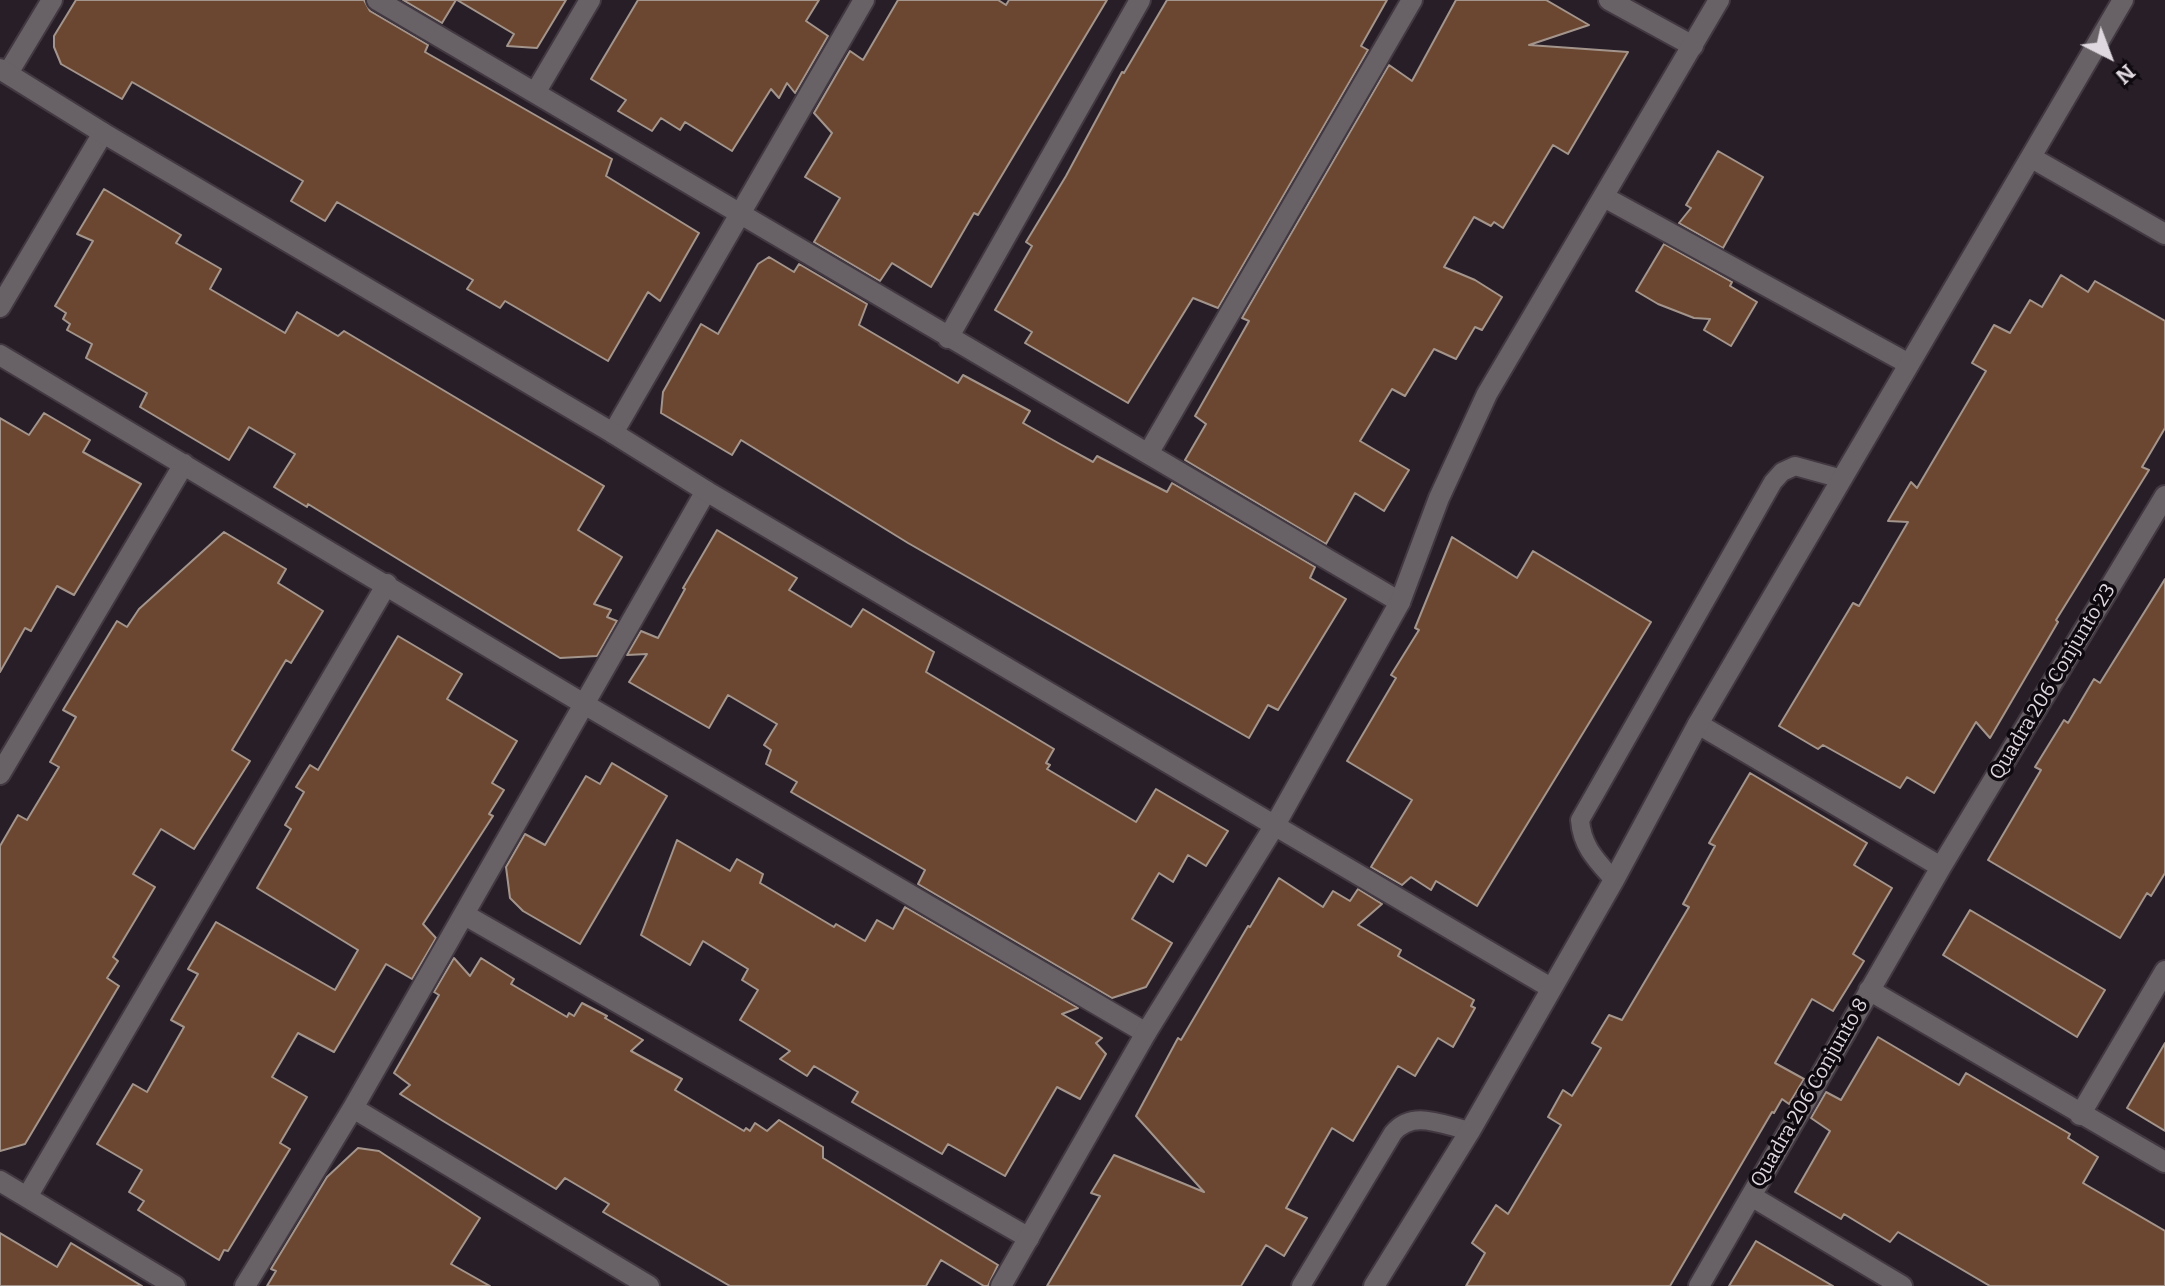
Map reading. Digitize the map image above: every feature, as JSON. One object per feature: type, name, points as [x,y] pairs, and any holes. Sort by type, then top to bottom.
[{"type":"street","points":[[52,0],[4,71],[706,491],[1551,988]]},
{"type":"street","points":[[377,0],[1400,602]]},
{"type":"street","points":[[535,93],[590,0]]},
{"type":"street","points":[[613,433],[864,0]]},
{"type":"street","points":[[948,338],[1140,0]]},
{"type":"street","points":[[1149,452],[1412,0]]},
{"type":"street","points":[[1609,0],[1693,46]]},
{"type":"street","points":[[1001,1286],[1146,1033],[1275,825],[1400,602],[1439,498],[1487,394],[1719,0]]},
{"type":"street","points":[[1374,1286],[1470,1131],[1614,880],[1698,724],[2123,0]]},
{"type":"street","points":[[0,307],[103,133]]},
{"type":"street","points":[[2032,158],[2165,234]]},
{"type":"street","points":[[1604,197],[1909,364]]},
{"type":"street","points":[[0,355],[584,704],[1146,1033]]},
{"type":"street","points":[[0,774],[184,464]]},
{"type":"street","points":[[245,1286],[465,915],[706,491]]},
{"type":"street","name":"Quadra 206 Conjunto 23","points":[[1869,990],[2165,496]]},
{"type":"street","points":[[27,1197],[387,584]]},
{"type":"street","points":[[1698,724],[1941,867]]},
{"type":"street","points":[[465,915],[1029,1238]]},
{"type":"street","points":[[2080,1115],[2165,971]]},
{"type":"street","points":[[1869,990],[2165,1162]]},
{"type":"street","name":"Quadra 206 Conjunto 8","points":[[1699,1286],[1869,990]]},
{"type":"street","points":[[353,1108],[649,1286]]},
{"type":"street","points":[[0,1181],[164,1283]]},
{"type":"street","points":[[1751,1196],[1902,1286]]},
{"type":"lane","points":[[1614,880],[1588,850],[1581,835],[1580,820],[1773,482],[1782,472],[1795,466],[1842,479]]},
{"type":"lane","points":[[1301,1286],[1402,1123],[1414,1119],[1470,1131]]},
{"type":"building","points":[[76,0],[364,0],[370,11],[428,45],[425,52],[612,159],[606,176],[699,233],[660,301],[648,292],[608,361],[505,301],[500,308],[467,289],[473,280],[337,202],[325,221],[291,201],[303,181],[132,82],[122,99],[61,64],[54,47],[54,36]]},
{"type":"building","points":[[403,0],[456,0],[442,23]]},
{"type":"building","points":[[457,0],[566,0],[537,48],[507,46],[514,34]]},
{"type":"building","points":[[638,0],[819,0],[806,21],[828,36],[795,93],[787,83],[779,98],[771,89],[732,151],[685,122],[680,130],[661,118],[652,131],[618,111],[626,100],[591,79]]},
{"type":"building","points":[[898,0],[998,0],[1006,5],[1009,0],[1107,0],[978,215],[974,213],[931,287],[892,263],[880,281],[814,242],[840,198],[805,177],[832,133],[814,113],[850,51],[863,60]]},
{"type":"building","points":[[1167,0],[1387,0],[1361,46],[1368,50],[1218,308],[1193,298],[1128,403],[1025,343],[1032,332],[995,310],[1032,246],[1026,242],[1122,72]]},
{"type":"building","points":[[1456,0],[1546,0],[1589,25],[1529,45],[1628,52],[1568,154],[1553,145],[1503,228],[1494,222],[1491,226],[1474,217],[1444,267],[1475,280],[1502,297],[1482,330],[1475,327],[1456,359],[1434,349],[1405,396],[1392,389],[1360,441],[1409,470],[1384,511],[1355,493],[1326,544],[1185,460],[1206,424],[1195,416],[1249,321],[1242,318],[1389,65],[1412,81]]},
{"type":"building","points":[[1718,151],[1763,177],[1723,248],[1679,223],[1691,208],[1686,205]]},
{"type":"building","points":[[104,189],[181,235],[176,243],[221,269],[210,289],[285,333],[297,312],[338,336],[344,331],[604,486],[578,530],[622,557],[594,604],[611,610],[607,617],[617,621],[597,656],[560,658],[308,504],[307,507],[274,487],[295,454],[249,427],[229,460],[140,407],[147,393],[86,358],[92,344],[67,330],[70,324],[63,319],[66,313],[55,306],[93,241],[77,234]]},
{"type":"building","points":[[1664,244],[1732,282],[1730,286],[1757,302],[1731,346],[1704,330],[1710,319],[1694,318],[1658,304],[1636,291]]},
{"type":"building","points":[[769,257],[794,272],[799,264],[867,304],[859,325],[958,383],[963,375],[1030,411],[1023,423],[1093,462],[1097,456],[1167,492],[1172,483],[1315,567],[1310,578],[1346,599],[1278,710],[1268,705],[1249,738],[908,543],[741,440],[732,455],[661,413],[663,392],[701,324],[718,334],[758,264]]},
{"type":"building","points":[[2061,275],[2088,292],[2095,281],[2165,321],[2165,428],[2142,467],[2149,470],[2056,620],[2058,622],[1990,738],[1976,722],[1934,793],[1907,777],[1900,788],[1823,745],[1818,749],[1779,726],[1853,603],[1859,606],[1908,522],[1888,521],[1911,482],[1917,488],[1986,371],[1972,363],[1994,325],[2010,333],[2030,300],[2042,307]]},
{"type":"building","points":[[44,413],[90,440],[83,452],[141,484],[74,595],[57,586],[31,631],[25,628],[0,672],[0,418],[29,435]]},
{"type":"building","points":[[717,530],[797,578],[789,590],[851,627],[863,609],[934,652],[926,672],[1054,749],[1046,763],[1050,765],[1047,769],[1136,822],[1156,789],[1228,831],[1206,866],[1188,855],[1173,882],[1159,873],[1132,919],[1172,943],[1146,987],[1112,998],[918,884],[925,870],[791,792],[797,782],[766,764],[771,750],[764,745],[777,724],[728,695],[709,728],[629,682],[647,654],[627,655],[641,631],[658,638]]},
{"type":"building","points":[[224,532],[286,569],[278,583],[323,611],[291,663],[286,660],[232,750],[250,761],[194,849],[161,829],[133,874],[155,887],[113,957],[118,961],[107,978],[119,986],[25,1144],[0,1151],[0,846],[18,815],[27,820],[59,767],[50,762],[76,717],[63,710],[117,621],[127,627],[139,609]]},
{"type":"building","points":[[1452,537],[1517,578],[1533,551],[1651,622],[1477,906],[1436,881],[1431,890],[1411,877],[1402,885],[1371,867],[1412,800],[1347,761],[1396,678],[1391,675],[1419,630],[1415,628]]},
{"type":"building","points":[[2165,579],[2165,873],[2151,896],[2147,893],[2120,938],[1988,860],[2041,770],[2035,767],[2064,720],[2068,723],[2094,679],[2100,683]]},
{"type":"building","points":[[398,636],[462,674],[447,699],[517,741],[492,783],[504,790],[489,814],[493,816],[423,924],[436,938],[412,979],[386,964],[334,1052],[298,1033],[272,1077],[307,1097],[280,1143],[290,1149],[228,1251],[224,1250],[219,1260],[138,1210],[144,1201],[129,1192],[142,1170],[97,1144],[133,1084],[147,1092],[184,1027],[171,1020],[198,974],[188,969],[216,922],[335,990],[358,950],[257,888],[291,829],[285,825],[304,792],[296,787],[310,765],[318,770]]},
{"type":"building","points":[[612,763],[667,796],[580,944],[523,911],[510,898],[506,867],[525,834],[545,845],[586,776],[600,784]]},
{"type":"building","points":[[1750,773],[1867,843],[1854,865],[1892,888],[1853,954],[1864,961],[1833,1011],[1812,999],[1775,1063],[1804,1079],[1789,1104],[1782,1099],[1772,1112],[1670,1286],[1466,1286],[1485,1253],[1472,1243],[1496,1205],[1508,1214],[1561,1125],[1548,1117],[1563,1090],[1572,1096],[1601,1048],[1592,1043],[1609,1015],[1622,1020],[1689,907],[1683,904],[1715,846],[1709,843]]},
{"type":"building","points":[[677,840],[730,871],[737,859],[763,874],[760,883],[834,927],[836,924],[865,941],[877,920],[893,929],[905,907],[1078,1008],[1062,1014],[1102,1038],[1096,1043],[1106,1054],[1080,1099],[1057,1087],[1005,1176],[948,1144],[942,1154],[852,1102],[858,1092],[814,1066],[807,1076],[780,1059],[790,1051],[740,1020],[758,990],[742,980],[748,969],[703,941],[690,965],[641,935]]},
{"type":"building","points":[[1279,878],[1323,907],[1333,891],[1350,901],[1358,889],[1382,904],[1358,925],[1401,950],[1398,956],[1474,1000],[1471,1006],[1475,1008],[1453,1047],[1438,1038],[1415,1076],[1398,1066],[1353,1141],[1332,1128],[1286,1208],[1307,1218],[1284,1256],[1266,1245],[1241,1286],[1047,1286],[1100,1196],[1091,1193],[1114,1155],[1204,1192],[1136,1116],[1178,1038],[1181,1040]]},
{"type":"building","points":[[1970,910],[2105,990],[2077,1037],[1943,955]]},
{"type":"building","points":[[454,958],[470,976],[481,958],[514,979],[511,984],[567,1017],[569,1013],[574,1016],[582,1003],[607,1016],[605,1018],[643,1040],[631,1051],[682,1079],[675,1090],[744,1131],[746,1128],[750,1131],[755,1123],[767,1131],[779,1120],[823,1147],[823,1158],[998,1265],[988,1286],[941,1260],[926,1286],[730,1286],[603,1212],[609,1204],[565,1178],[556,1189],[443,1121],[400,1094],[410,1085],[394,1073],[439,995],[434,992]]},
{"type":"building","points":[[1878,1037],[1959,1085],[1966,1073],[2070,1134],[2068,1138],[2098,1157],[2083,1183],[2165,1231],[2165,1286],[1990,1286],[1898,1232],[1890,1242],[1844,1214],[1841,1219],[1795,1192],[1830,1131],[1811,1118],[1826,1092],[1841,1100]]},
{"type":"building","points":[[2165,1043],[2165,1131],[2127,1108]]},
{"type":"building","points":[[358,1148],[379,1151],[480,1218],[451,1264],[490,1286],[267,1286],[276,1271],[271,1269],[327,1177]]},
{"type":"building","points":[[0,1233],[57,1267],[71,1243],[142,1286],[0,1286]]},
{"type":"building","points":[[1756,1241],[1833,1286],[1729,1286]]}]
